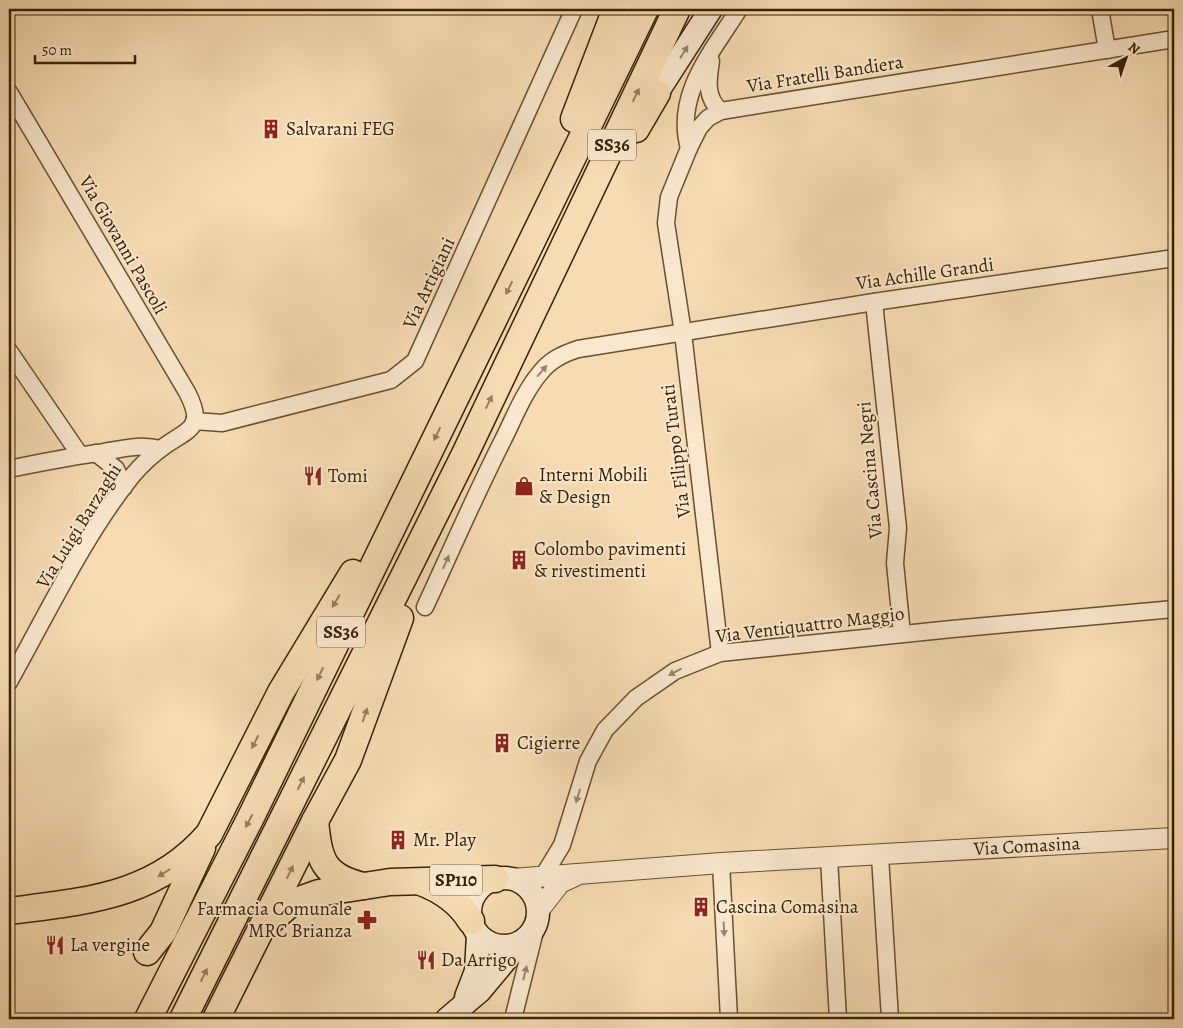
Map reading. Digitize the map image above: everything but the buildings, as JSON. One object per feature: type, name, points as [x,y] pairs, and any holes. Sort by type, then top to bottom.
[{"type":"highway","name":"SS36","points":[[530,244],[537,214],[616,9]]},
{"type":"highway","name":"SS36","points":[[148,1019],[256,808],[410,487],[645,9]]},
{"type":"highway","name":"SS36","points":[[183,1019],[465,454],[546,280],[677,9]]},
{"type":"highway","name":"SS36","points":[[546,280],[658,93]]},
{"type":"highway","points":[[216,1019],[348,760],[405,605],[462,478],[465,454]]},
{"type":"highway","points":[[147,952],[163,932],[208,834],[280,692],[390,512],[410,487]]},
{"type":"highway","points":[[315,822],[318,853],[325,865],[349,883],[363,886]]},
{"type":"highway","points":[[9,910],[83,901],[136,886],[162,875],[194,851],[208,834]]},
{"type":"highway","name":"SP110","points":[[418,881],[503,879]]},
{"type":"highway","points":[[260,932],[275,915],[291,903],[319,893],[363,886],[418,881]]},
{"type":"highway","name":"SP110","points":[[418,881],[438,889],[464,910],[474,928]]},
{"type":"main road","name":"SS36","points":[[658,93],[711,9]]},
{"type":"main road","points":[[503,879],[522,883],[536,899],[537,918],[529,936],[520,943],[480,991],[453,1014],[476,971],[474,928],[470,910],[474,895],[485,884],[503,879]]},
{"type":"main road","points":[[474,928],[487,942],[498,946],[509,947],[520,943]]},
{"type":"street","name":"Via Artigiani","points":[[194,421],[222,423],[391,380],[415,361],[574,9]]},
{"type":"street","points":[[688,148],[684,126],[685,107],[692,87],[739,9]]},
{"type":"street","points":[[1100,9],[1106,50]]},
{"type":"street","name":"Via Fratelli Bandiera","points":[[683,333],[666,223],[669,197],[688,148],[699,128],[708,118],[722,111],[1174,39]]},
{"type":"street","points":[[712,52],[708,87],[710,98],[722,111]]},
{"type":"street","name":"Via Giovanni Pascoli","points":[[9,92],[187,392],[195,412],[194,421]]},
{"type":"street","name":"Via Achille Grandi","points":[[425,607],[481,483],[524,398],[545,368],[564,354],[578,349],[874,302],[1174,258]]},
{"type":"street","name":"Via Cascina Negri","points":[[874,302],[898,528],[895,562],[902,634]]},
{"type":"street","name":"Via Filippo Turati","points":[[683,333],[720,653]]},
{"type":"street","points":[[9,351],[80,455]]},
{"type":"street","name":"Via Luigi Barzaghi","points":[[9,682],[92,536],[124,487],[143,464],[160,450],[186,434],[194,421]]},
{"type":"street","points":[[9,470],[80,455],[147,445],[160,450]]},
{"type":"street","points":[[96,453],[116,469],[124,487]]},
{"type":"street","name":"Via Ventiquattro Maggio","points":[[542,878],[562,845],[588,761],[605,730],[636,698],[675,671],[720,653],[1174,609]]},
{"type":"street","name":"Via Comasina","points":[[582,873],[721,863],[880,856],[1174,838]]},
{"type":"street","points":[[880,856],[890,1019]]},
{"type":"street","points":[[829,858],[838,1019]]},
{"type":"street","points":[[721,863],[729,1019]]},
{"type":"street","name":"SP110","points":[[503,879],[542,878],[582,873]]},
{"type":"street","name":"SP110","points":[[537,918],[560,884],[582,873]]},
{"type":"street","points":[[513,1019],[537,918]]},
{"type":"place","name":"Salvarani FEG","points":[[271,129]]},
{"type":"place","name":"Tomi","points":[[313,476]]},
{"type":"place","name":"Interni Mobili & Design","points":[[524,486]]},
{"type":"place","name":"Colombo pavimenti & rivestimenti","points":[[519,560]]},
{"type":"place","name":"Cigierre","points":[[502,743]]},
{"type":"place","name":"Mr. Play","points":[[398,840]]},
{"type":"place","name":"Cascina Comasina","points":[[701,907]]},
{"type":"place","name":"Farmacia Comunale MRC Brianza","points":[[367,920]]},
{"type":"place","name":"La vergine","points":[[55,945]]},
{"type":"place","name":"Da Arrigo","points":[[426,960]]}]
